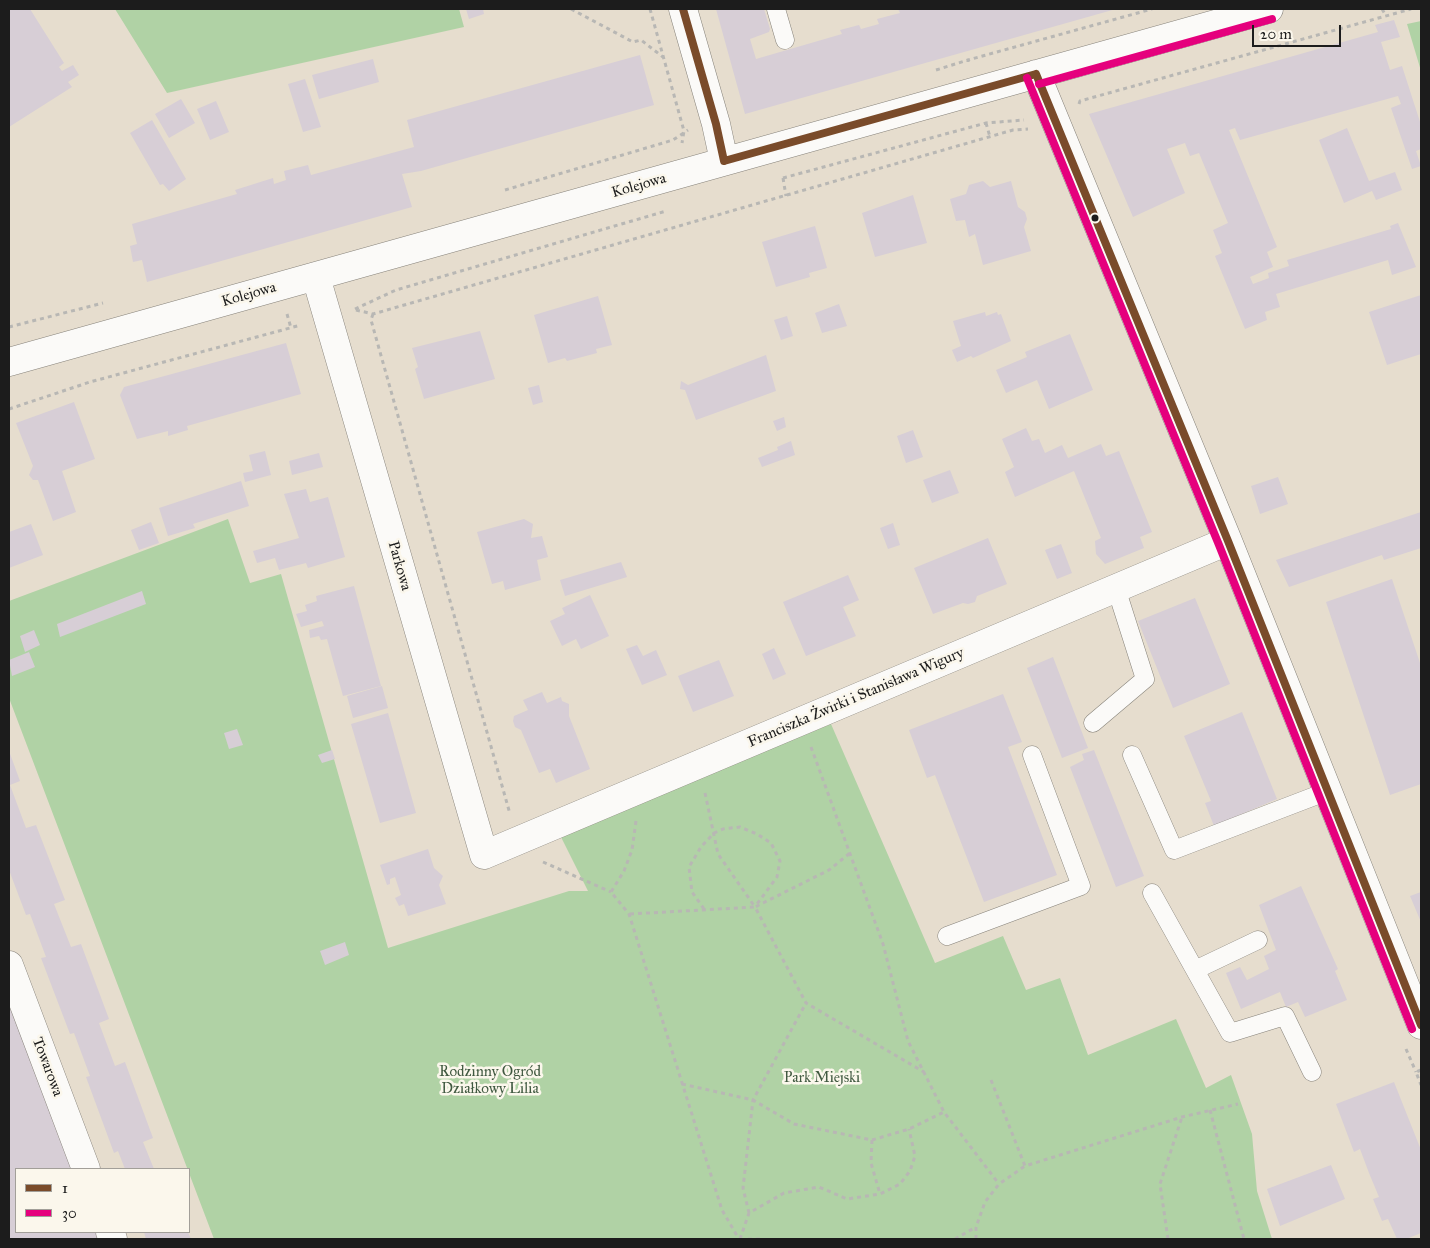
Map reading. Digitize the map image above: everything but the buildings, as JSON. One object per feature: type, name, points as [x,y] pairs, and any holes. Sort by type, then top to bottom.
[{"type":"street","points":[[683,9],[716,124],[724,161]]},
{"type":"street","name":"Kolejowa","points":[[9,362],[1269,9]]},
{"type":"street","points":[[1036,74],[1228,541],[1328,791],[1412,1034]]},
{"type":"street","name":"Parkowa","points":[[316,277],[493,851]]},
{"type":"street","name":"Franciszka Żwirki i Stanisława Wigury","points":[[493,851],[1228,541]]},
{"type":"street","name":"Towarowa","points":[[9,965],[86,1168]]},
{"type":"lane","points":[[776,9],[785,40]]},
{"type":"lane","points":[[1093,723],[1145,679],[1116,588]]},
{"type":"lane","points":[[948,936],[1080,886],[1032,755]]},
{"type":"lane","points":[[1132,755],[1174,850],[1328,791]]},
{"type":"lane","points":[[1152,893],[1230,1033],[1285,1016],[1312,1072]]},
{"type":"lane","points":[[1195,970],[1258,940]]},
{"type":"path","points":[[571,9],[633,42],[641,40],[664,57]]},
{"type":"path","points":[[650,9],[684,131]]},
{"type":"path","points":[[969,65],[968,60],[1152,9]]},
{"type":"path","points":[[1382,9],[1384,14]]},
{"type":"path","points":[[1078,110],[1080,101],[1384,14],[1411,9]]},
{"type":"path","points":[[984,117],[990,137]]},
{"type":"path","points":[[774,180],[986,123],[1026,120]]},
{"type":"path","points":[[671,209],[396,290],[355,310],[373,314],[1022,128],[1029,129],[1033,136]]},
{"type":"path","points":[[785,172],[783,178],[786,196]]},
{"type":"path","points":[[285,308],[291,328]]},
{"type":"path","points":[[373,314],[371,320],[512,819]]},
{"type":"path","points":[[9,409],[90,382],[308,323]]},
{"type":"path","points":[[818,742],[810,746],[883,944],[908,1041],[944,1112],[1000,1184]]},
{"type":"path","points":[[704,789],[718,854],[755,907],[806,1003],[924,1073]]},
{"type":"path","points":[[611,892],[624,871],[632,850],[637,815],[628,818]]},
{"type":"path","points":[[704,910],[692,892],[689,867],[701,847],[714,833],[724,829],[740,827],[758,834],[772,843],[780,861],[778,878],[755,907]]},
{"type":"path","points":[[493,851],[611,892],[629,914],[722,1210],[740,1239]]},
{"type":"path","points":[[629,914],[755,907],[829,870],[850,853]]},
{"type":"path","points":[[740,1239],[749,1213],[743,1188],[753,1100],[806,1003]]},
{"type":"path","points":[[1412,1034],[1416,1072],[1421,1085]]},
{"type":"path","points":[[1416,1072],[1421,1070]]},
{"type":"path","points":[[991,1080],[1025,1166]]},
{"type":"path","points":[[682,1084],[753,1100],[794,1124],[872,1140],[908,1129],[944,1112]]},
{"type":"path","points":[[976,1239],[976,1226],[985,1202],[1000,1184],[1025,1166],[1182,1117],[1238,1104]]},
{"type":"path","points":[[1210,1110],[1244,1239]]},
{"type":"path","points":[[1168,1239],[1160,1184],[1182,1117]]},
{"type":"path","points":[[749,1213],[784,1193],[819,1187],[848,1199],[880,1194],[900,1184],[910,1171],[915,1156],[908,1129]]},
{"type":"path","points":[[872,1140],[871,1163],[880,1194]]},
{"type":"path","points":[[955,1239],[976,1226]]},
{"type":"path","points":[[748,1239],[762,1239]]},
{"type":"green space","points":[[115,9],[459,9],[464,27],[167,93]]},
{"type":"green space","points":[[1421,21],[1421,71],[1407,24]]},
{"type":"green space","points":[[228,519],[250,583],[281,574],[388,948],[569,891],[588,891],[560,835],[831,724],[935,963],[1003,936],[1026,990],[1060,978],[1088,1055],[1176,1019],[1206,1088],[1231,1075],[1252,1134],[1257,1191],[1272,1239],[214,1239],[190,1176],[190,1168],[187,1168],[9,698],[9,601]]},
{"type":"transit line","name":"1","points":[[683,9],[716,124],[724,161]]},
{"type":"transit line","name":"30","points":[[1039,84],[1272,19]]},
{"type":"transit line","name":"1","points":[[1036,74],[1228,541],[1421,1025]]},
{"type":"transit line","name":"1","points":[[724,161],[1036,74]]},
{"type":"transit line","name":"30","points":[[1027,78],[1219,545],[1412,1029]]},
{"type":"park label","name":"Park Miejski","points":[[822,1078]]},
{"type":"park label","name":"Rodzinny Ogród Działkowy Lilia","points":[[490,1080]]}]
